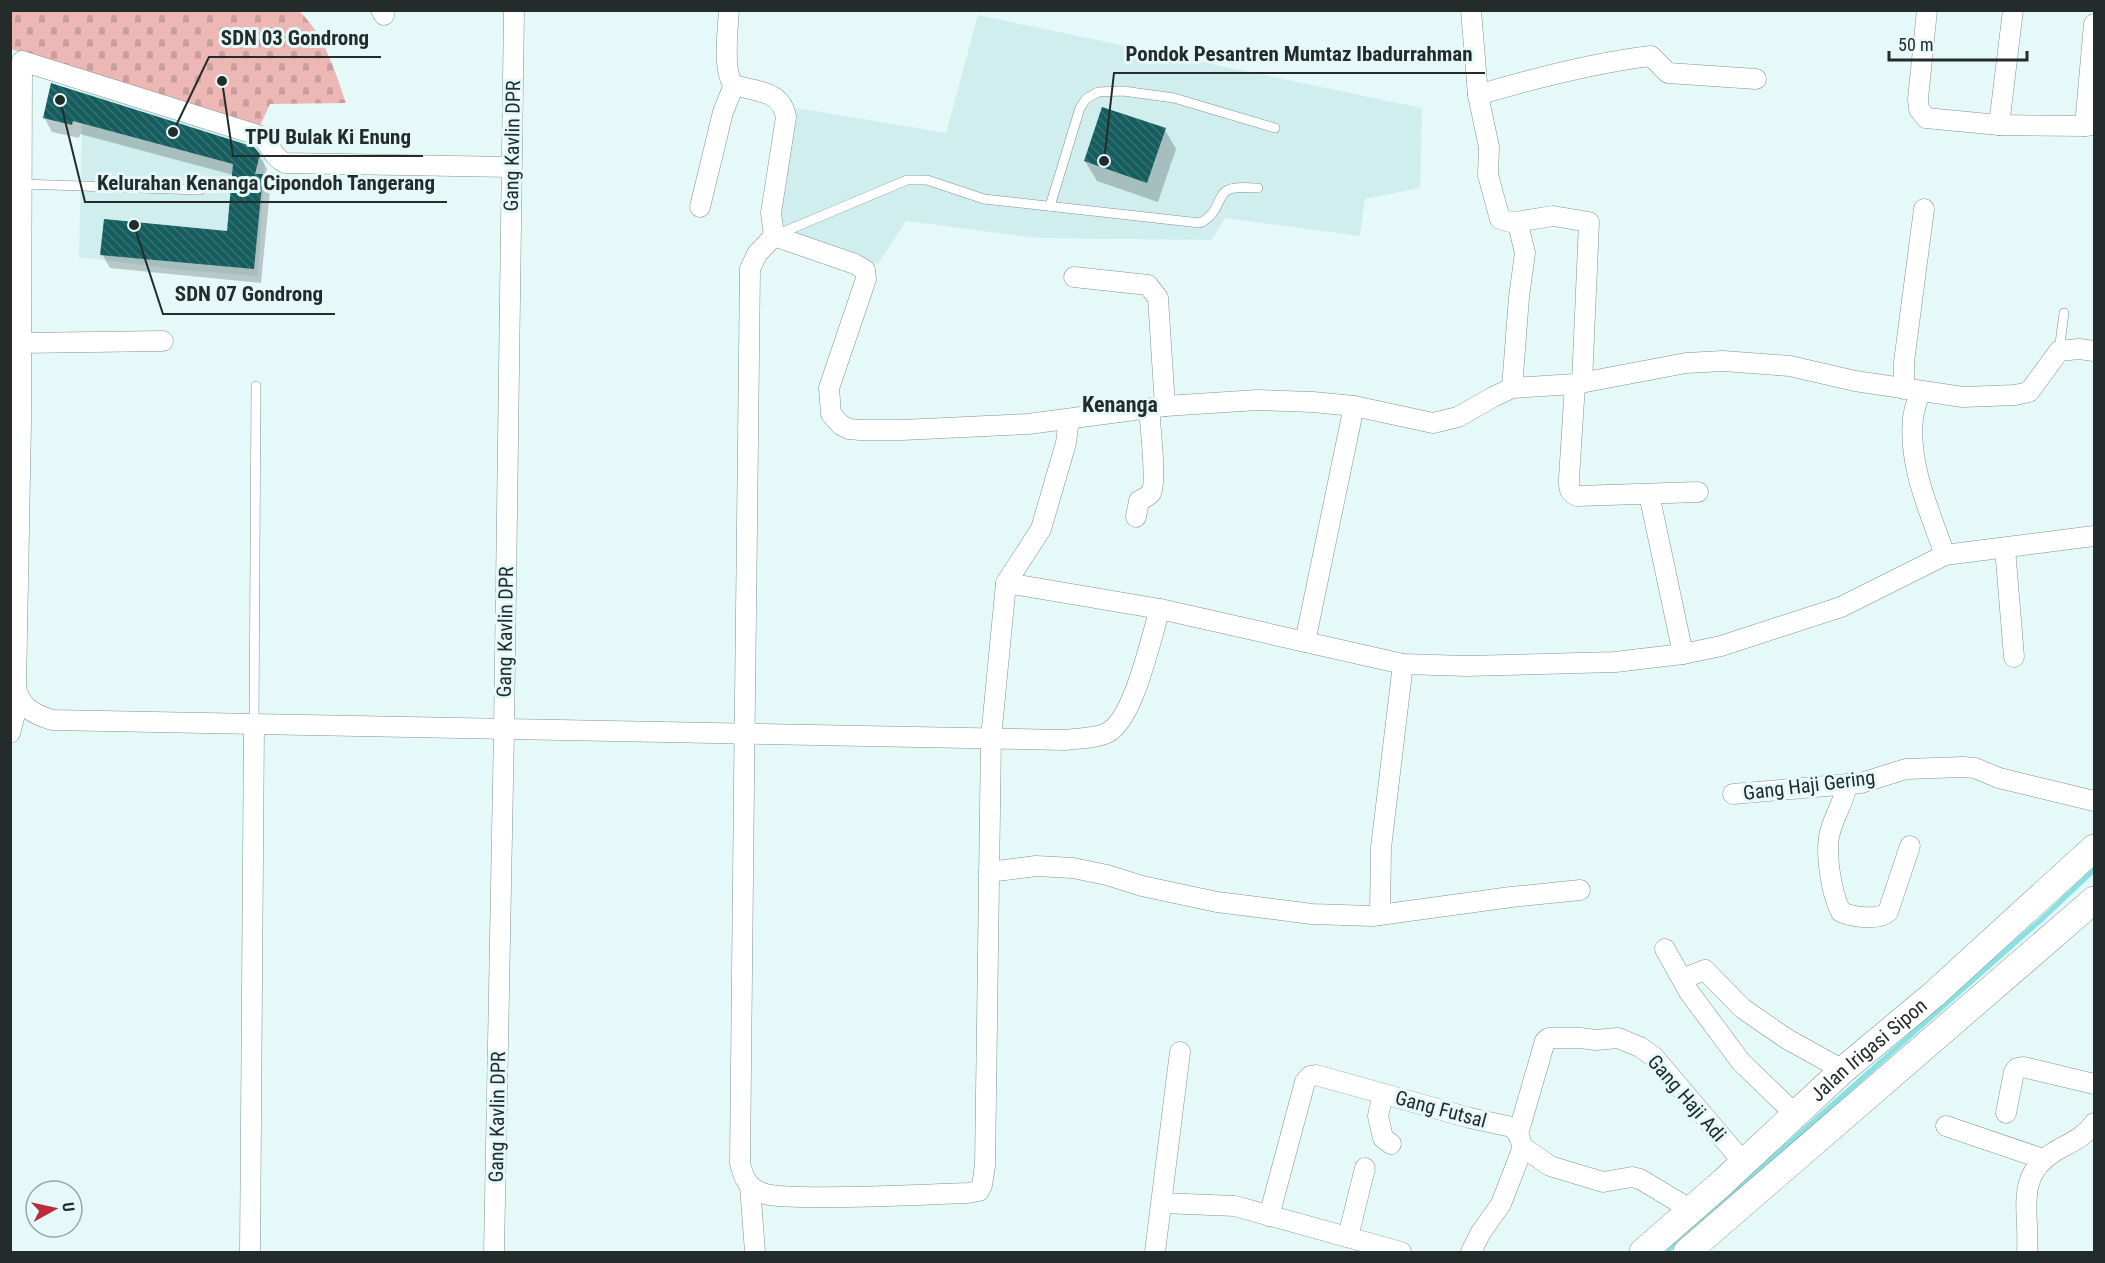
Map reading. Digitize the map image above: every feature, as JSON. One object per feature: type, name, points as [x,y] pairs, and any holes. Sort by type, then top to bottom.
[{"type":"street","name":"Gang Kavlin DPR","points":[[494,1252],[514,10]]},
{"type":"street","points":[[729,10],[727,55],[731,81],[734,85],[777,97],[784,106],[786,117],[771,213],[774,236]]},
{"type":"street","points":[[1471,10],[1478,95],[1489,147],[1488,175],[1500,219],[1515,222],[1552,216],[1589,222],[1579,384],[1569,489],[1577,496],[1698,492]]},
{"type":"street","points":[[1927,10],[1917,99],[1919,109],[1926,118],[1999,125],[2090,126],[2094,24]]},
{"type":"street","points":[[1999,125],[2013,10]]},
{"type":"street","points":[[1478,95],[1606,62],[1651,56],[1668,73],[1756,79]]},
{"type":"street","points":[[511,167],[285,163],[277,160],[268,142],[261,136],[22,61],[16,136],[22,184],[16,687],[19,699],[26,708],[52,720],[1065,740],[1090,738],[1108,733],[1132,700],[1160,609]]},
{"type":"street","points":[[700,207],[723,112],[734,85]]},
{"type":"street","points":[[1924,208],[1904,362],[1912,390],[1914,458],[1945,555]]},
{"type":"street","points":[[1512,388],[1525,252],[1520,228],[1515,222]]},
{"type":"street","points":[[774,236],[855,264],[865,270],[866,279],[829,388],[831,414],[841,425],[849,429],[860,430],[1028,424],[1157,407],[1258,400],[1354,406],[1433,423],[1458,417],[1512,388],[1579,384],[1686,363],[1723,361],[1790,366],[1855,381],[1963,397],[2015,395],[2029,392],[2059,351],[2094,351]]},
{"type":"street","points":[[774,236],[757,254],[750,269],[746,488],[746,734],[740,1163],[744,1179],[761,1193],[845,1197],[980,1191],[985,1166],[991,738],[1006,583],[1041,529],[1066,443],[1069,419]]},
{"type":"street","points":[[1074,277],[1148,285],[1158,298],[1161,315],[1152,489],[1150,494],[1139,501],[1136,517]]},
{"type":"street","points":[[21,343],[163,341]]},
{"type":"street","points":[[1305,642],[1354,406]]},
{"type":"street","points":[[1649,495],[1683,654]]},
{"type":"street","points":[[1006,583],[1160,609],[1403,664],[1467,666],[1615,662],[1683,654],[1721,646],[1841,607],[1945,555],[2094,536]]},
{"type":"street","points":[[2005,548],[2014,657]]},
{"type":"street","points":[[1380,915],[1381,848],[1403,664]]},
{"type":"street","points":[[10,733],[19,699]]},
{"type":"street","points":[[250,1252],[254,725]]},
{"type":"street","name":"Gang Haji Gering","points":[[1733,794],[1847,784],[1872,780],[1906,769],[1963,767],[1975,768],[1999,778],[2094,801]]},
{"type":"street","points":[[1847,784],[1845,800],[1831,829],[1827,846],[1834,894],[1841,912],[1847,915],[1885,916],[1910,846]]},
{"type":"street","name":"Jalan Irigasi Sipon","points":[[1643,1252],[1843,1070],[1933,995],[2094,848]]},
{"type":"street","points":[[989,872],[1036,866],[1073,868],[1217,902],[1312,914],[1380,915],[1511,897],[1580,891]]},
{"type":"street","name":"Jalan Irigasi Sipon","points":[[1687,1252],[2094,900]]},
{"type":"street","points":[[1665,949],[1689,992],[1741,1062],[1795,1114]]},
{"type":"street","points":[[1682,978],[1705,970],[1742,1008],[1787,1039],[1826,1058],[1843,1070]]},
{"type":"street","name":"Gang Haji Adi","points":[[1520,1140],[1545,1041],[1549,1038],[1596,1040],[1618,1038],[1640,1047],[1654,1057],[1743,1162]]},
{"type":"street","points":[[1155,1252],[1180,1052]]},
{"type":"street","points":[[2006,1113],[2014,1072],[2017,1068],[2023,1067],[2094,1084]]},
{"type":"street","name":"Gang Futsal","points":[[1269,1216],[1305,1082],[1310,1076],[1316,1075],[1512,1127],[1520,1140],[1550,1167],[1602,1182],[1632,1177],[1640,1179],[1690,1209]]},
{"type":"street","points":[[1383,1094],[1378,1116],[1383,1138],[1390,1144]]},
{"type":"street","points":[[2027,1252],[2028,1181],[2034,1169],[2043,1159],[2084,1135],[2094,1123]]},
{"type":"street","points":[[1946,1126],[2043,1159]]},
{"type":"street","points":[[1471,1252],[1481,1232],[1501,1204],[1520,1140]]},
{"type":"street","points":[[1348,1237],[1365,1168]]},
{"type":"street","points":[[750,1186],[755,1252]]},
{"type":"street","points":[[1162,1203],[1235,1206],[1401,1252]]},
{"type":"lane","points":[[1050,206],[1080,108],[1086,99],[1098,92],[1123,91],[1174,98],[1275,128]]},
{"type":"lane","points":[[774,236],[907,180],[927,180],[984,199],[1200,223],[1214,213],[1223,192],[1258,189]]},
{"type":"lane","points":[[22,184],[200,190]]},
{"type":"lane","points":[[2059,351],[2064,313]]},
{"type":"lane","points":[[254,725],[256,386]]},
{"type":"shaded area","points":[[978,15],[1422,108],[1420,188],[1365,199],[1360,236],[1225,218],[1212,240],[1037,238],[906,221],[878,264],[796,239],[777,227],[796,108],[946,133]]},
{"type":"shaded area","points":[[83,87],[266,139],[258,276],[183,270],[79,257]]},
{"type":"green space","points":[[11,11],[299,11],[308,20],[322,42],[346,103],[270,104],[257,132],[11,49]]},
{"type":"building","points":[[51,83],[254,147],[260,154],[255,174],[263,174],[254,269],[100,255],[104,219],[227,231],[233,164],[73,121],[72,125],[43,118]]},
{"type":"building","points":[[1102,107],[1166,128],[1147,183],[1084,161]]},
{"type":"waterway","points":[[1666,1252],[2043,918],[2094,870]]},
{"type":"place","name":"TPU Bulak Ki Enung","points":[[222,81]]},
{"type":"place","name":"Kelurahan Kenanga Cipondoh Tangerang","points":[[60,100]]},
{"type":"place","name":"SDN 03 Gondrong","points":[[173,132]]},
{"type":"place","name":"Pondok Pesantren Mumtaz Ibadurrahman","points":[[1104,161]]},
{"type":"place","name":"SDN 07 Gondrong","points":[[134,225]]},
{"type":"district","name":"Kenanga","points":[[1120,404]]}]
